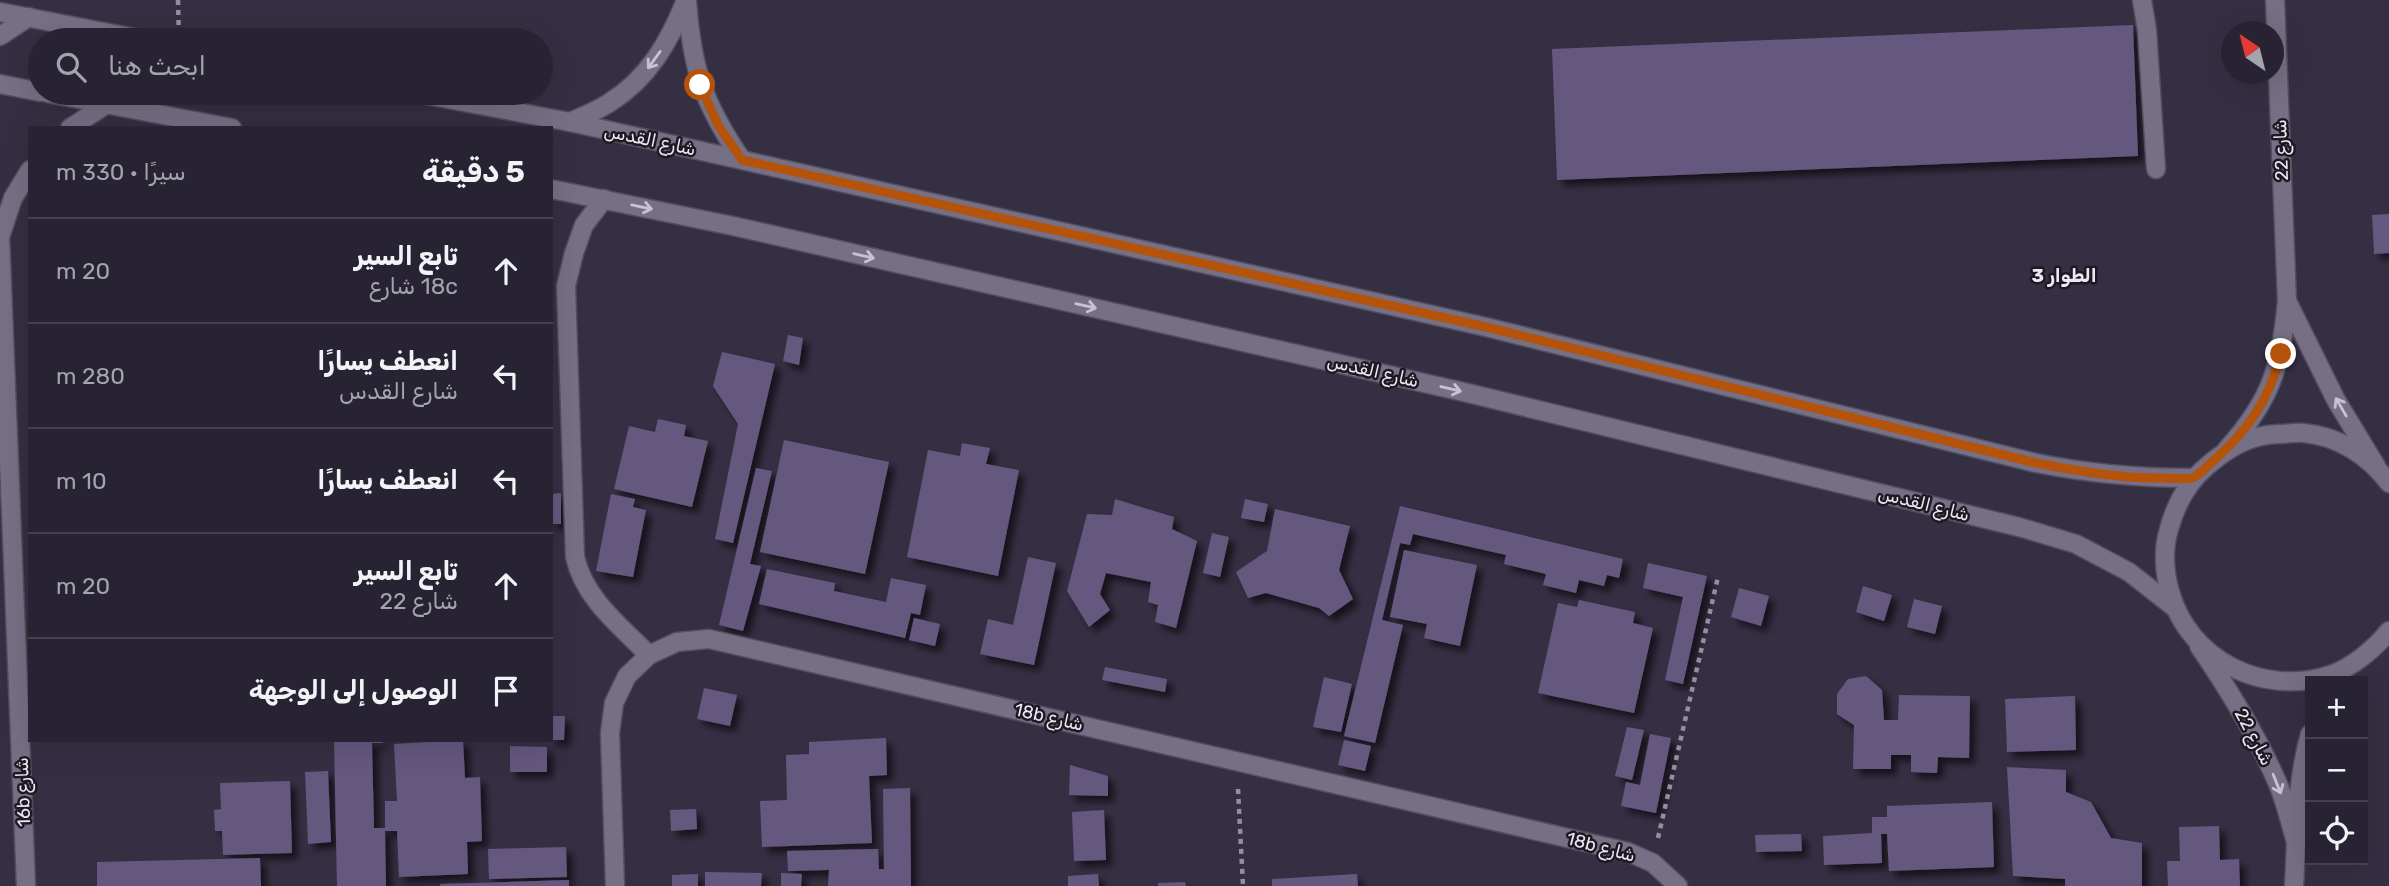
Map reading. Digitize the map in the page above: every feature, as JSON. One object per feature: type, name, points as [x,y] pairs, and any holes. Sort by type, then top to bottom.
[{"type":"main road","points":[[570,122],[610,103],[644,74],[670,38],[686,0]]},
{"type":"main road","points":[[686,0],[690,41],[700,85],[718,125],[742,160]]},
{"type":"main road","points":[[2142,0],[2147,30],[2156,169]]},
{"type":"main road","name":"شارع 22","points":[[2227,449],[2263,404],[2274,380],[2281,354],[2287,301],[2275,0]]},
{"type":"main road","points":[[0,12],[84,28]]},
{"type":"main road","points":[[0,36],[29,17]]},
{"type":"main road","points":[[0,84],[28,90]]},
{"type":"main road","points":[[73,126],[105,105]]},
{"type":"main road","points":[[112,105],[222,126]]},
{"type":"main road","name":"شارع القدس","points":[[480,105],[570,122],[1486,327],[2036,463],[2088,473],[2140,478],[2193,478]]},
{"type":"main road","name":"16b شارع","points":[[26,886],[6,517],[0,236],[13,198],[28,173]]},
{"type":"main road","name":"شارع القدس","points":[[553,189],[746,229],[1468,393],[2019,527],[2076,544],[2129,572],[2175,608]]},
{"type":"main road","points":[[604,199],[584,225],[565,286],[575,557],[586,588],[649,655]]},
{"type":"main road","name":"شارع 22","points":[[2287,301],[2336,400],[2376,466]]},
{"type":"main road","points":[[2175,608],[2165,574],[2166,540],[2175,507],[2193,478],[2227,449],[2265,435],[2305,433],[2343,443],[2376,466],[2389,483]]},
{"type":"main road","name":"شارع 22","points":[[2175,608],[2227,687],[2255,736],[2279,786],[2296,842]]},
{"type":"main road","points":[[2334,676],[2382,648],[2389,631]]},
{"type":"main road","name":"18b شارع","points":[[615,886],[610,733],[614,703],[628,677],[649,655],[677,642],[709,639],[1628,852],[1653,863],[1678,886]]},
{"type":"main road","points":[[2195,640],[2224,664],[2258,679],[2305,681]]},
{"type":"main road","name":"شارع 22","points":[[2294,886],[2299,796],[2309,739]]},
{"type":"path","points":[[178,0],[179,28]]},
{"type":"path","points":[[1653,863],[1718,577]]},
{"type":"path","points":[[1236,760],[1243,886]]},
{"type":"building","points":[[2133,25],[2138,156],[1557,180],[1552,49]]},
{"type":"building","points":[[2389,214],[2389,253],[2374,254],[2372,215]]},
{"type":"building","points":[[788,335],[803,338],[799,365],[783,361]]},
{"type":"building","points":[[722,352],[775,364],[733,543],[715,539],[738,424],[713,386]]},
{"type":"building","points":[[658,419],[686,425],[684,436],[708,441],[692,507],[614,489],[629,426],[655,432]]},
{"type":"building","points":[[784,440],[889,462],[865,574],[760,552]]},
{"type":"building","points":[[962,443],[990,448],[986,464],[1019,470],[998,576],[907,557],[928,450],[960,456]]},
{"type":"building","points":[[756,468],[772,471],[750,564],[761,566],[743,631],[719,625]]},
{"type":"building","points":[[561,493],[561,524],[553,524],[553,494]]},
{"type":"building","points":[[611,494],[635,499],[633,507],[646,510],[633,577],[596,571]]},
{"type":"building","points":[[1115,499],[1174,517],[1172,529],[1197,541],[1176,628],[1155,622],[1158,605],[1148,602],[1151,582],[1106,573],[1100,594],[1110,610],[1089,627],[1067,591],[1087,514],[1112,515]]},
{"type":"building","points":[[1245,499],[1268,504],[1264,522],[1241,518]]},
{"type":"building","points":[[1400,506],[1623,559],[1619,578],[1607,575],[1604,586],[1579,580],[1576,593],[1543,585],[1546,574],[1504,564],[1506,555],[1413,534],[1410,545],[1400,543],[1382,620],[1403,625],[1375,743],[1344,736]]},
{"type":"building","points":[[1275,509],[1350,526],[1339,570],[1353,599],[1329,616],[1319,608],[1266,593],[1248,598],[1236,572],[1267,551]]},
{"type":"building","points":[[1212,533],[1229,537],[1220,577],[1203,573]]},
{"type":"building","points":[[1404,550],[1477,565],[1460,646],[1424,638],[1427,624],[1390,617]]},
{"type":"building","points":[[1028,557],[1056,563],[1034,665],[980,654],[988,619],[1013,625]]},
{"type":"building","points":[[1648,563],[1707,576],[1683,684],[1665,680],[1683,597],[1643,588]]},
{"type":"building","points":[[767,569],[835,583],[834,591],[886,602],[891,578],[926,585],[920,615],[911,613],[905,638],[759,604]]},
{"type":"building","points":[[1863,586],[1892,595],[1884,621],[1856,612]]},
{"type":"building","points":[[1739,588],[1769,596],[1761,626],[1731,617]]},
{"type":"building","points":[[1914,599],[1942,606],[1935,634],[1907,627]]},
{"type":"building","points":[[1579,600],[1635,612],[1633,623],[1653,628],[1634,713],[1538,693],[1558,603],[1577,607]]},
{"type":"building","points":[[914,618],[940,624],[935,646],[909,640]]},
{"type":"building","points":[[1105,667],[1167,679],[1165,692],[1102,680]]},
{"type":"building","points":[[1866,676],[1882,690],[1884,720],[1898,720],[1899,695],[1970,696],[1969,758],[1938,757],[1937,773],[1911,772],[1911,755],[1891,755],[1891,769],[1853,769],[1854,725],[1837,714],[1837,694],[1848,679]]},
{"type":"building","points":[[1324,677],[1352,684],[1341,732],[1313,727]]},
{"type":"building","points":[[704,688],[737,695],[730,726],[697,719]]},
{"type":"building","points":[[2075,696],[2076,750],[2007,752],[2005,699]]},
{"type":"building","points":[[553,716],[565,716],[564,740],[553,740]]},
{"type":"building","points":[[1627,727],[1644,730],[1632,780],[1615,776]]},
{"type":"building","points":[[1650,734],[1671,738],[1656,813],[1621,806],[1626,782],[1640,785]]},
{"type":"building","points":[[886,738],[887,775],[869,776],[872,843],[762,847],[760,801],[787,800],[786,755],[809,754],[809,742]]},
{"type":"building","points":[[1344,740],[1371,746],[1365,771],[1338,765]]},
{"type":"building","points":[[334,742],[383,742],[372,743],[374,828],[385,828],[385,801],[397,801],[394,744],[463,742],[465,778],[480,777],[482,841],[467,842],[468,874],[399,877],[397,831],[385,831],[386,886],[337,886]]},
{"type":"building","points":[[510,746],[547,747],[547,772],[510,772]]},
{"type":"building","points":[[1070,765],[1108,776],[1108,796],[1069,795]]},
{"type":"building","points":[[2007,767],[2066,770],[2066,792],[2091,802],[2111,838],[2142,843],[2142,886],[2065,886],[2065,879],[2013,876]]},
{"type":"building","points":[[328,771],[331,842],[308,844],[305,772]]},
{"type":"building","points":[[290,781],[292,853],[223,855],[222,831],[215,831],[214,810],[221,809],[220,783]]},
{"type":"building","points":[[910,788],[911,886],[828,886],[829,870],[788,871],[787,851],[878,849],[879,869],[884,869],[883,789]]},
{"type":"building","points":[[1992,802],[1994,867],[1889,871],[1887,834],[1881,834],[1882,863],[1824,865],[1823,836],[1872,833],[1872,817],[1887,817],[1887,806]]},
{"type":"building","points":[[696,809],[697,829],[671,831],[670,810]]},
{"type":"building","points":[[1104,810],[1106,860],[1074,861],[1072,812]]},
{"type":"building","points":[[2219,826],[2220,860],[2239,859],[2240,886],[2168,886],[2167,861],[2180,861],[2179,827]]},
{"type":"building","points":[[1801,834],[1802,851],[1756,852],[1755,835]]},
{"type":"building","points":[[566,847],[567,877],[489,879],[488,849]]},
{"type":"building","points":[[260,858],[261,886],[97,886],[97,862]]},
{"type":"building","points":[[705,872],[762,873],[761,886],[705,886]]},
{"type":"building","points":[[781,873],[802,874],[801,886],[781,886]]},
{"type":"building","points":[[698,874],[698,886],[672,886],[672,875]]},
{"type":"building","points":[[1098,874],[1099,886],[1068,886],[1068,876]]},
{"type":"building","points":[[1357,874],[1358,886],[1272,886],[1272,879]]},
{"type":"building","points":[[569,880],[569,886],[440,886],[440,884]]},
{"type":"building","points":[[1185,882],[1186,886],[1158,886],[1158,883]]},
{"type":"district","name":"الطوار 3","points":[[2064,275]]},
{"type":"route","points":[[700,85],[718,125],[742,160],[1486,327],[2036,463],[2088,473],[2140,478],[2193,478],[2227,449],[2246,428],[2263,404],[2274,380],[2281,354]]}]
